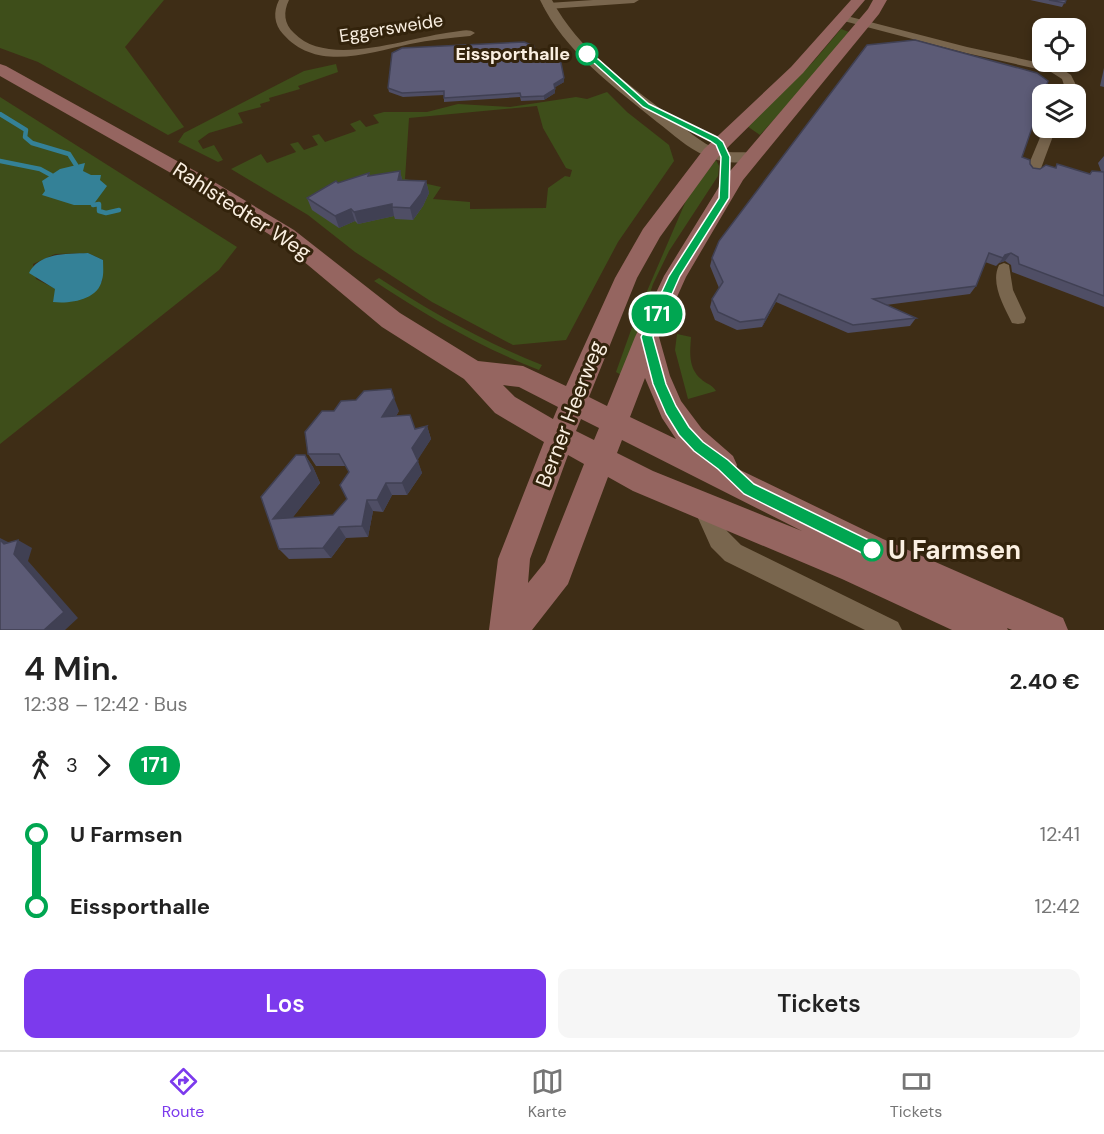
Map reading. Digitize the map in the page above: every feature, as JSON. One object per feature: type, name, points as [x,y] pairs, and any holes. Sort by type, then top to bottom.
[{"type":"main road","points":[[719,151],[797,70],[858,0]]},
{"type":"main road","name":"Berner Heerweg","points":[[508,630],[557,573],[647,337],[675,276],[735,177],[874,11],[880,0]]},
{"type":"main road","name":"Rahlstedter Weg","points":[[0,69],[199,181],[286,235],[391,320],[473,370],[505,405],[600,460],[703,507],[854,568],[991,630]]},
{"type":"main road","name":"Berner Heerweg","points":[[508,630],[514,559],[574,401],[626,278],[663,218],[719,151]]},
{"type":"main road","points":[[647,337],[659,384],[684,431],[698,447],[723,465],[749,489]]},
{"type":"main road","name":"Rahlstedter Weg","points":[[473,370],[523,377],[872,550],[1051,630]]},
{"type":"street","name":"Eggersweide","points":[[284,0],[279,14],[284,29],[297,41],[321,53],[348,54],[439,35],[470,33]]},
{"type":"street","points":[[634,0],[547,3],[558,23],[613,79],[691,141],[719,151],[750,157]]},
{"type":"street","points":[[843,18],[1018,62],[1040,71],[1057,84]]},
{"type":"street","points":[[1033,171],[1046,138]]},
{"type":"street","name":"Berner Heerweg","points":[[719,151],[724,198]]},
{"type":"street","points":[[1004,269],[1005,290],[1018,318]]},
{"type":"street","points":[[703,507],[719,539],[733,553],[890,630]]},
{"type":"green space","points":[[0,0],[164,0],[125,47],[184,127],[168,135],[38,62],[0,48]]},
{"type":"green space","points":[[841,29],[849,32],[760,135],[747,126],[813,62]]},
{"type":"green space","points":[[336,64],[338,72],[298,86],[300,89],[269,98],[270,101],[260,104],[261,107],[238,113],[243,123],[209,133],[198,141],[203,149],[214,145],[223,160],[218,162],[178,142],[184,133],[304,71]]},
{"type":"green space","points":[[607,92],[627,112],[669,145],[674,161],[618,242],[566,340],[513,345],[432,302],[355,252],[308,215],[231,169],[261,154],[267,163],[296,152],[290,144],[298,142],[304,150],[318,145],[312,136],[319,134],[325,142],[356,131],[350,124],[360,120],[366,127],[379,123],[373,115],[384,112],[427,112],[458,104],[510,107],[576,97],[587,99]],"holes":[[[537,106],[543,128],[566,168],[572,170],[570,177],[565,176],[548,188],[546,208],[470,209],[470,202],[433,199],[441,187],[405,179],[409,118]]]},
{"type":"green space","points":[[0,97],[237,247],[219,270],[0,444]],"holes":[[[88,253],[103,260],[102,282],[53,302],[56,289],[36,279],[33,264],[55,254]]]},
{"type":"green space","points":[[716,160],[719,166],[718,176],[669,251],[653,284],[623,376],[616,372],[635,319],[688,196]]},
{"type":"green space","points":[[379,278],[458,326],[542,365],[539,370],[454,330],[374,281]]},
{"type":"green space","points":[[677,334],[691,337],[691,360],[694,370],[716,391],[688,399],[675,350]]},
{"type":"water","points":[[85,163],[83,171],[91,175],[101,175],[100,180],[107,186],[93,205],[74,205],[42,195],[45,191],[42,181],[60,169]]},
{"type":"water","points":[[88,253],[103,260],[103,275],[95,292],[82,299],[53,302],[55,289],[29,273],[40,261],[47,258],[63,254]]},
{"type":"building","points":[[1049,0],[1066,0],[1065,3]]},
{"type":"building","points":[[915,40],[1037,73],[1048,81],[1047,84],[1032,84],[1032,128],[1022,157],[1030,160],[1033,168],[1040,169],[1046,165],[1056,168],[1057,164],[1090,174],[1092,171],[1104,172],[1104,296],[1019,264],[1018,257],[1011,253],[1003,258],[989,253],[976,286],[873,299],[916,318],[853,325],[779,294],[765,319],[740,322],[718,312],[712,299],[723,282],[712,258],[719,241],[867,45]]},
{"type":"building","points":[[524,42],[534,46],[536,54],[559,53],[564,78],[554,84],[555,89],[544,96],[521,97],[520,93],[444,98],[444,91],[402,93],[388,88],[392,53],[402,48]]},
{"type":"building","points":[[400,171],[398,180],[426,181],[421,194],[410,208],[392,207],[392,204],[354,212],[351,209],[335,216],[307,198],[336,181],[338,183],[369,173],[368,176]]},
{"type":"building","points":[[391,389],[394,398],[382,417],[410,415],[415,429],[427,426],[412,448],[418,461],[402,483],[386,483],[377,500],[367,500],[362,526],[339,527],[323,548],[279,549],[261,497],[296,455],[305,455],[312,471],[273,519],[333,515],[347,499],[340,485],[349,472],[339,454],[308,454],[305,432],[322,411],[334,411],[341,401],[356,400],[364,391]]},
{"type":"building","points":[[0,540],[4,544],[18,540],[14,554],[64,612],[44,630],[0,630]]},
{"type":"waterway","points":[[0,114],[26,130],[25,137],[32,143],[69,154],[76,165]]},
{"type":"waterway","points":[[0,161],[40,169],[51,175]]},
{"type":"waterway","points":[[93,205],[99,204],[99,211],[106,213],[119,210]]},
{"type":"bus line","name":"171","points":[[587,54],[613,79],[646,105],[714,139],[720,144],[726,157],[724,198],[675,276],[647,337],[659,384],[671,410],[684,431],[698,447],[723,465],[749,489],[872,550]]},
{"type":"place","name":"Eissporthalle","points":[[587,54]]},
{"type":"place","name":"U Farmsen","points":[[872,550]]}]
